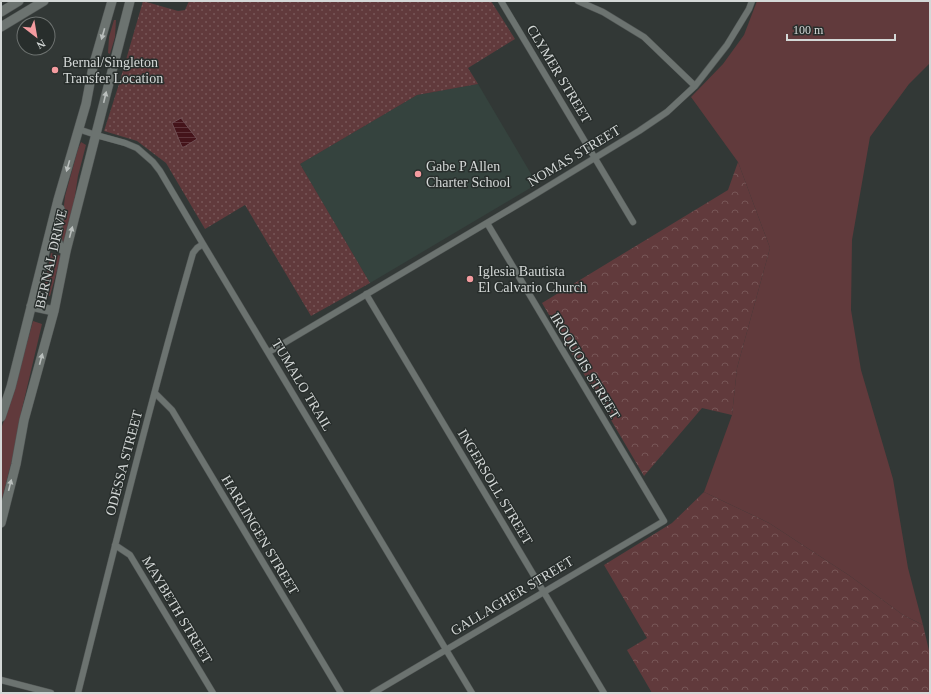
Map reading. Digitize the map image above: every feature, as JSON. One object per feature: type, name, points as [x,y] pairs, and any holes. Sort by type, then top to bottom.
[{"type":"street","points":[[1,12],[19,1]]},
{"type":"street","points":[[1,27],[43,1]]},
{"type":"street","name":"BERNAL DRIVE","points":[[1,417],[11,387],[58,200],[86,104],[94,67],[112,1]]},
{"type":"street","name":"BERNAL DRIVE","points":[[1,523],[16,464],[24,420],[54,311],[66,251],[96,135],[120,33],[130,1]]},
{"type":"street","name":"CLYMER STREET","points":[[501,1],[633,222]]},
{"type":"street","points":[[578,1],[603,12],[644,37],[695,86]]},
{"type":"street","name":"NOMAS STREET","points":[[269,352],[487,223],[639,131],[667,112],[695,86],[726,45],[749,9],[752,1]]},
{"type":"street","name":"TUMALO TRAIL","points":[[78,129],[137,148],[153,162],[160,171],[472,693]]},
{"type":"street","points":[[58,200],[60,213],[57,239],[58,244],[66,251]]},
{"type":"street","name":"IROQUOIS STREET","points":[[487,223],[664,521]]},
{"type":"street","name":"ODESSA STREET","points":[[78,693],[170,332],[193,253],[203,244]]},
{"type":"street","name":"INGERSOLL STREET","points":[[366,294],[604,693]]},
{"type":"street","points":[[31,306],[54,311]]},
{"type":"street","name":"HARLINGEN STREET","points":[[155,393],[172,410],[341,693]]},
{"type":"street","name":"GALLAGHER STREET","points":[[373,693],[664,521]]},
{"type":"street","name":"MAYBETH STREET","points":[[115,545],[130,555],[212,693]]},
{"type":"street","points":[[1,680],[51,693]]},
{"type":"shaded area","name":"Gabe P Allen Charter School","points":[[478,84],[537,184],[370,283],[300,164],[417,95]]},
{"type":"shaded area","points":[[181,118],[197,139],[184,147],[182,147],[172,123]]},
{"type":"green space","points":[[143,1],[178,11],[185,10],[189,1],[491,1],[515,39],[468,68],[478,84],[417,95],[300,164],[370,283],[311,316],[245,205],[205,229],[166,163],[137,141],[104,131]]},
{"type":"green space","points":[[757,1],[930,1],[930,63],[909,84],[870,137],[852,240],[851,310],[861,370],[893,479],[908,568],[923,625],[903,615],[850,576],[769,523],[704,492],[732,415],[737,368],[770,248],[738,162],[691,97],[723,64],[744,35]]},
{"type":"green space","points":[[114,20],[116,20],[115,37],[110,54],[108,53],[109,37]]},
{"type":"green space","points":[[81,142],[86,145],[78,176],[73,209],[65,242],[60,241],[65,196]]},
{"type":"green space","points":[[738,162],[770,248],[737,368],[732,415],[702,408],[644,476],[542,303],[728,190]]},
{"type":"green space","points":[[51,253],[61,256],[50,296],[45,295],[44,287]]},
{"type":"green space","points":[[33,321],[42,324],[22,409],[13,456],[1,503],[1,429],[10,403]]},
{"type":"green space","points":[[704,492],[769,523],[850,576],[903,615],[923,625],[930,655],[930,693],[652,693],[627,650],[647,638],[604,565],[672,523]]},
{"type":"place","name":"Bernal/Singleton Transfer Location","points":[[55,70]]},
{"type":"place","name":"Gabe P Allen Charter School","points":[[418,174]]},
{"type":"place","name":"Iglesia Bautista El Calvario Church","points":[[470,279]]}]
